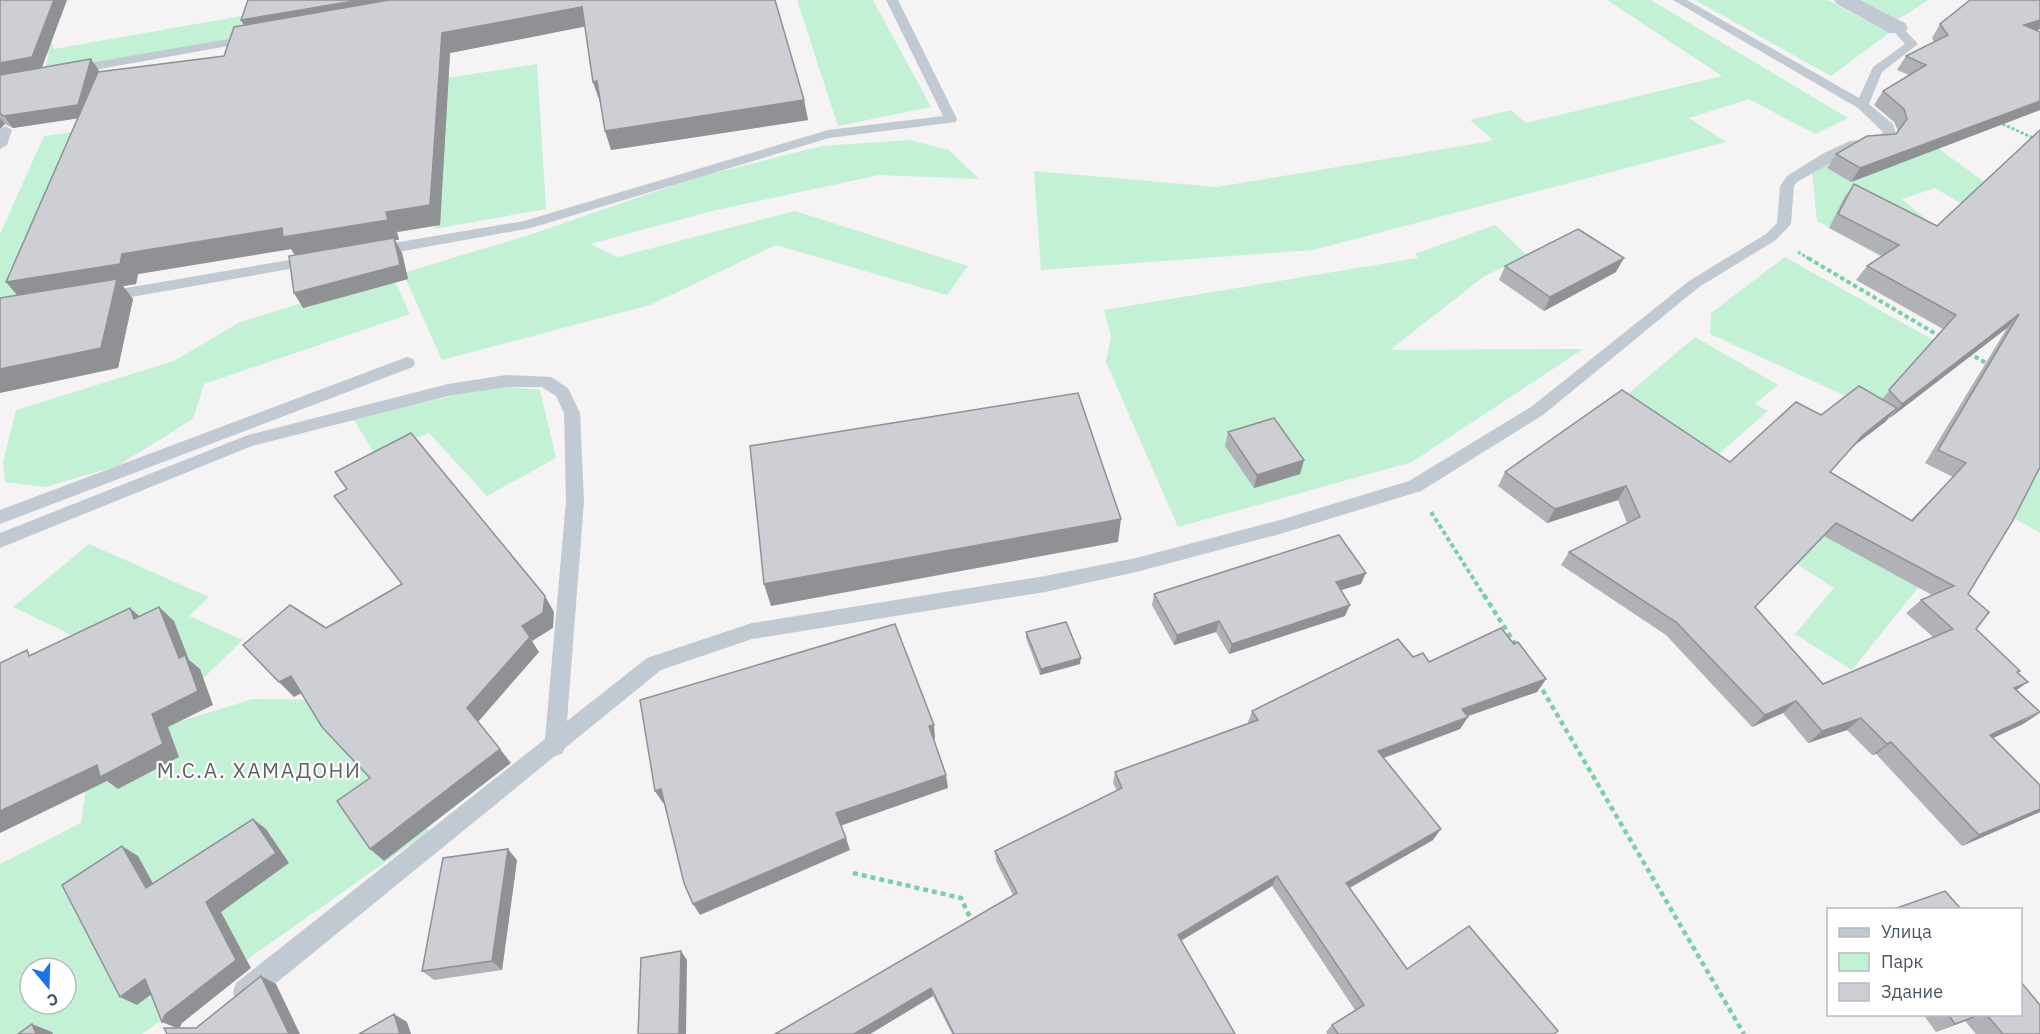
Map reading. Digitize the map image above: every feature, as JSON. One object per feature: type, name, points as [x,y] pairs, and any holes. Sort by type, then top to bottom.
[{"type":"street","points":[[1844,0],[1896,28]]},
{"type":"lane","points":[[362,253],[526,225],[828,134],[951,119],[890,0],[892,0]]},
{"type":"lane","points":[[229,1005],[555,747],[654,664],[752,631],[1045,584],[1137,565],[1280,527],[1414,486],[1537,411],[1694,284],[1771,237],[1784,224],[1787,186],[1792,179],[1828,156],[1856,144],[1880,143],[1890,133],[1888,127],[1862,105],[1679,0]]},
{"type":"lane","points":[[1862,105],[1877,70],[1912,44],[1896,28]]},
{"type":"lane","points":[[55,73],[265,36]]},
{"type":"lane","points":[[0,144],[6,130]]},
{"type":"lane","points":[[93,298],[327,259]]},
{"type":"lane","points":[[0,517],[407,363]]},
{"type":"lane","points":[[0,542],[248,441],[448,390],[506,381],[545,381],[562,392],[572,413],[575,501],[555,747]]},
{"type":"path","points":[[1993,120],[2040,141]]},
{"type":"path","points":[[1771,237],[1949,342]]},
{"type":"path","points":[[1959,348],[1989,366]]},
{"type":"path","points":[[1414,486],[1520,652]]},
{"type":"path","points":[[1533,672],[1744,1034]]},
{"type":"path","points":[[853,873],[961,898],[975,927]]},
{"type":"green space","points":[[332,0],[441,0],[442,4],[44,72],[49,54],[16,56],[50,37],[54,49]]},
{"type":"green space","points":[[797,0],[873,0],[931,107],[838,126]]},
{"type":"green space","points":[[1607,0],[1651,0],[1848,118],[1815,134],[1749,99],[1689,118],[1726,142],[1313,250],[1041,270],[1034,171],[1217,187],[1486,142],[1493,140],[1470,120],[1511,110],[1526,123],[1722,76]]},
{"type":"green space","points":[[1695,0],[1828,0],[1889,33],[1831,76]]},
{"type":"green space","points":[[1860,0],[1929,0],[1898,19]]},
{"type":"green space","points":[[537,64],[546,209],[434,229],[440,79]]},
{"type":"green space","points":[[89,130],[21,295],[0,298],[0,234],[44,136]]},
{"type":"green space","points":[[1917,133],[2040,222],[2027,242],[1935,188],[1902,199],[1958,246],[1915,276],[1817,221],[1812,171]]},
{"type":"green space","points":[[909,140],[949,150],[979,179],[879,175],[712,211],[590,244],[618,257],[795,211],[968,266],[947,295],[776,245],[650,305],[442,360],[403,273],[532,234],[695,178],[822,146]]},
{"type":"green space","points":[[1495,225],[1527,255],[1483,277],[1390,350],[1583,349],[1412,462],[1178,527],[1106,362],[1111,336],[1104,310],[1418,258],[1415,254]]},
{"type":"green space","points":[[1785,257],[1944,346],[1872,408],[1710,334],[1711,313]]},
{"type":"green space","points":[[392,275],[410,314],[204,384],[193,419],[117,466],[45,487],[5,482],[3,462],[16,410],[174,361],[240,322]]},
{"type":"green space","points":[[1695,337],[1778,385],[1755,404],[1768,411],[1713,459],[1622,399]]},
{"type":"green space","points":[[497,386],[540,390],[556,458],[487,496],[429,433],[375,455],[353,418]]},
{"type":"green space","points":[[2040,465],[2040,533],[1998,509]]},
{"type":"green space","points":[[1830,524],[1924,580],[1852,670],[1795,634],[1834,588],[1795,563]]},
{"type":"green space","points":[[89,544],[209,597],[189,616],[243,640],[161,719],[114,655],[13,607]]},
{"type":"green space","points":[[253,699],[346,700],[429,831],[142,1034],[0,1034],[0,864],[81,823],[92,748]]},
{"type":"building","points":[[0,0],[54,0],[32,57],[0,63]]},
{"type":"building","points":[[248,0],[360,0],[241,20]]},
{"type":"building","points":[[389,0],[775,0],[804,100],[605,131],[597,81],[593,82],[582,7],[442,33],[430,205],[386,212],[388,220],[283,237],[282,228],[122,254],[120,264],[6,282],[98,72],[224,56],[234,27]]},
{"type":"building","points":[[1970,0],[2040,0],[2040,20],[2024,25],[2040,32],[2040,101],[1860,168],[1836,154],[1867,136],[1896,134],[1907,119],[1904,109],[1883,91],[1926,65],[1906,56],[1948,35],[1940,24]]},
{"type":"building","points":[[91,59],[78,105],[4,116],[0,114],[0,75]]},
{"type":"building","points":[[2040,130],[2040,467],[2012,522],[1968,594],[1989,612],[1976,629],[2020,671],[2017,672],[2028,682],[2014,688],[2040,712],[1990,735],[2040,785],[2040,809],[1979,835],[1891,742],[1887,744],[1861,718],[1822,731],[1796,701],[1765,715],[1676,622],[1569,552],[1640,517],[1626,486],[1555,509],[1505,472],[1622,390],[1730,462],[1796,402],[1821,415],[1859,386],[1897,408],[1863,435],[1830,472],[1912,521],[1966,463],[1938,450],[2019,314],[1902,404],[1889,390],[1956,315],[1867,266],[1899,245],[1838,214],[1854,184],[1937,226]],"holes":[[[1836,523],[1954,586],[1921,600],[1953,629],[1823,684],[1755,607]]]},
{"type":"building","points":[[1578,229],[1624,258],[1550,297],[1505,266]]},
{"type":"building","points":[[394,238],[400,265],[294,293],[289,256]]},
{"type":"building","points":[[117,279],[101,348],[0,369],[0,298]]},
{"type":"building","points":[[1078,393],[1121,519],[764,584],[750,446]]},
{"type":"building","points":[[1274,418],[1304,460],[1257,475],[1228,432]]},
{"type":"building","points":[[411,433],[545,596],[543,613],[522,626],[530,637],[467,708],[500,749],[370,849],[337,801],[370,778],[322,727],[291,676],[279,682],[243,645],[290,605],[326,628],[402,584],[334,496],[347,489],[335,472]]},
{"type":"building","points":[[1339,535],[1366,573],[1336,582],[1350,605],[1232,644],[1219,621],[1177,635],[1154,594]]},
{"type":"building","points":[[159,607],[179,658],[185,655],[198,691],[152,714],[163,744],[100,777],[97,765],[0,811],[0,663],[27,650],[29,656],[130,608],[134,619]]},
{"type":"building","points":[[1066,622],[1081,658],[1041,669],[1026,632]]},
{"type":"building","points":[[895,624],[934,725],[929,726],[946,775],[836,813],[846,838],[693,904],[684,883],[661,789],[655,791],[640,700]]},
{"type":"building","points":[[1501,628],[1514,644],[1518,642],[1546,679],[1462,709],[1468,717],[1378,751],[1441,829],[1346,883],[1407,969],[1469,926],[1558,1031],[1554,1034],[1338,1034],[1332,1025],[1364,1005],[1277,876],[1178,935],[1235,1034],[954,1034],[931,988],[854,1034],[775,1034],[1017,893],[995,851],[1122,788],[1115,772],[1258,720],[1252,711],[1398,639],[1413,657],[1423,653],[1429,662]]},
{"type":"building","points":[[253,819],[276,853],[206,902],[236,960],[165,1015],[162,1022],[145,979],[120,997],[62,885],[122,846],[146,888]]},
{"type":"building","points":[[508,849],[492,961],[422,971],[443,858]]},
{"type":"building","points":[[1945,891],[1960,908],[1897,908]]},
{"type":"building","points":[[681,951],[679,1034],[638,1034],[641,958]]},
{"type":"building","points":[[261,976],[289,1034],[167,1034],[164,1028],[196,1028]]},
{"type":"building","points":[[2022,983],[2040,1005],[2040,1034],[2003,1034],[1988,1016],[2022,1016]]},
{"type":"building","points":[[394,1014],[400,1034],[359,1034]]},
{"type":"building","points":[[1949,1016],[1976,1016],[1955,1024]]},
{"type":"building","points":[[32,1024],[36,1034],[18,1034]]},
{"type":"district","name":"М.С.А. ХАМАДОНИ","points":[[259,771]]}]
